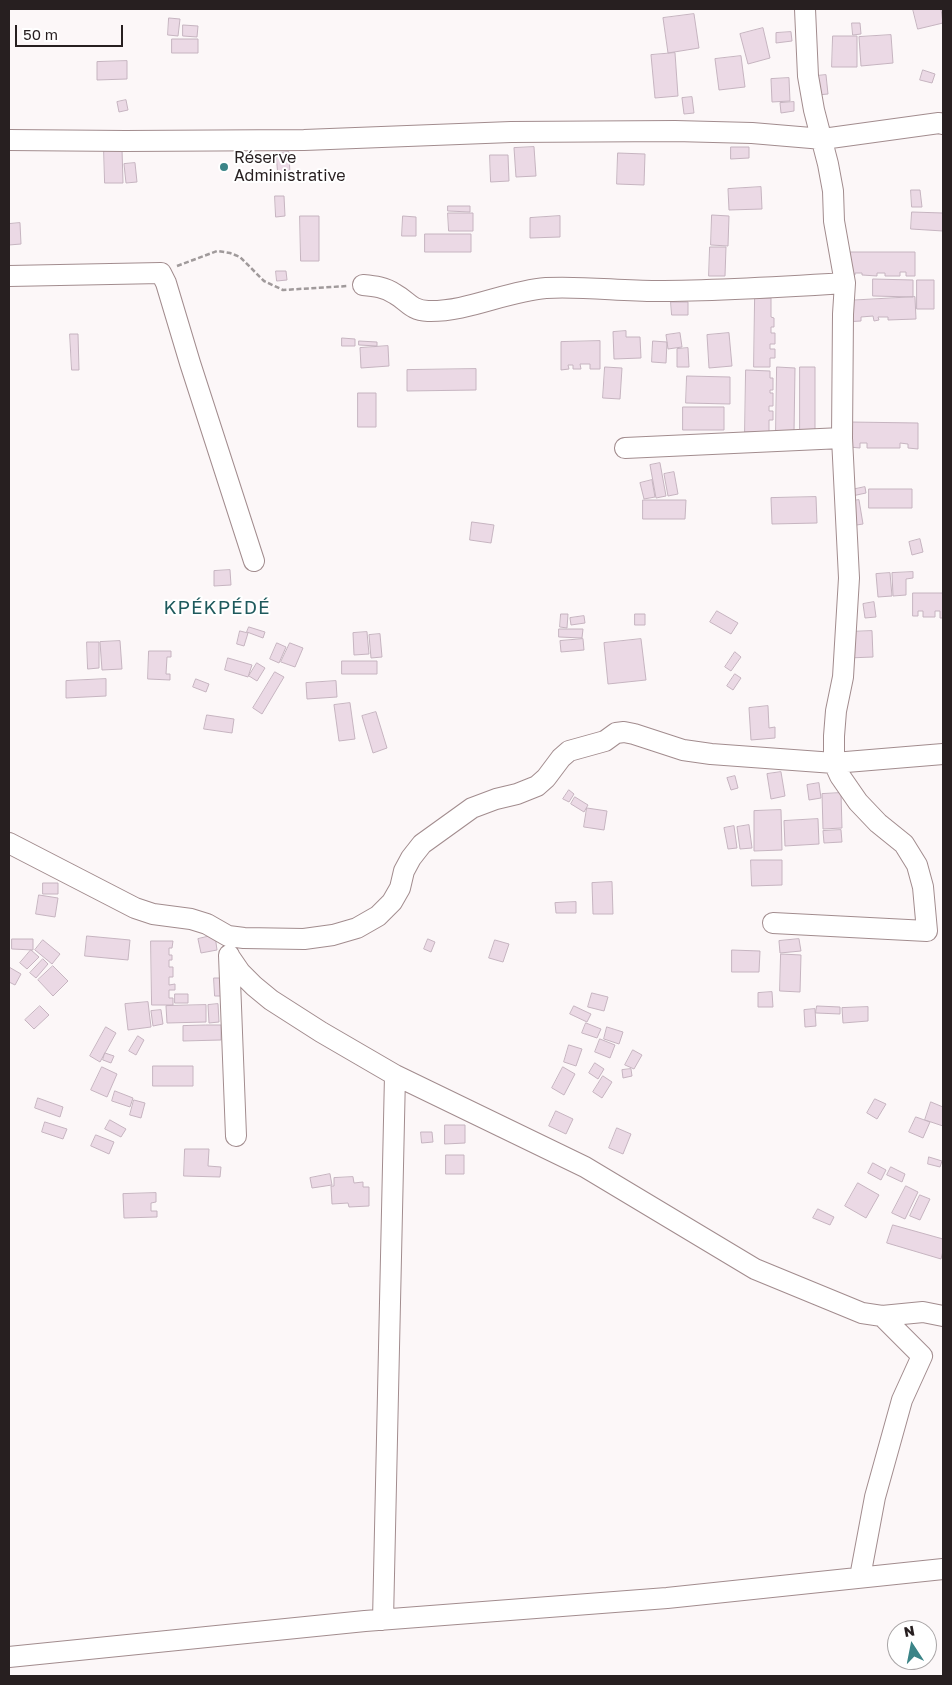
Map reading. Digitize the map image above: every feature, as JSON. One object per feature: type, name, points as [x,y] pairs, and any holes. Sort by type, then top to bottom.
[{"type":"street","points":[[774,924],[935,930],[917,865],[904,844],[878,823],[858,802],[840,776],[834,763],[836,711],[843,677],[849,578],[842,438],[845,282],[834,221],[833,191],[808,76],[807,11]]},
{"type":"street","points":[[9,140],[304,140],[511,132],[674,131],[752,133],[822,139],[943,124]]},
{"type":"street","points":[[9,276],[160,273],[166,283],[254,561]]},
{"type":"street","points":[[363,285],[382,287],[396,294],[411,308],[426,311],[448,310],[544,288],[576,286],[654,291],[730,290],[845,282]]},
{"type":"street","points":[[625,448],[842,438]]},
{"type":"street","points":[[9,843],[135,908],[153,914],[191,919],[207,924],[228,936],[304,939],[333,935],[356,928],[378,916],[392,902],[400,888],[404,871],[422,844],[472,808],[537,786],[546,778],[561,758],[569,752],[605,741],[616,733],[634,734],[683,750],[711,754],[834,763],[943,754]]},
{"type":"street","points":[[228,936],[236,1136]]},
{"type":"street","points":[[229,956],[240,972],[271,1000],[322,1032],[395,1075],[585,1167],[755,1268],[862,1313],[882,1316],[923,1312],[943,1316]]},
{"type":"street","points":[[383,1620],[395,1075]]},
{"type":"street","points":[[860,1577],[878,1487],[902,1400],[922,1356],[882,1316]]},
{"type":"street","points":[[9,1657],[383,1620],[667,1598],[943,1569]]},
{"type":"path","points":[[157,274],[218,251],[240,257],[264,281],[283,290],[363,285]]},
{"type":"building","points":[[913,9],[941,9],[943,23],[918,29]]},
{"type":"building","points":[[694,14],[699,48],[668,53],[663,18]]},
{"type":"building","points":[[169,18],[180,19],[178,36],[168,35]]},
{"type":"building","points":[[852,23],[860,23],[861,34],[853,35]]},
{"type":"building","points":[[183,25],[198,26],[197,37],[183,36]]},
{"type":"building","points":[[763,28],[770,58],[748,64],[740,34]]},
{"type":"building","points":[[791,32],[792,41],[776,43],[776,33]]},
{"type":"building","points":[[891,35],[893,63],[861,66],[859,37]]},
{"type":"building","points":[[833,36],[857,36],[857,67],[832,67]]},
{"type":"building","points":[[172,39],[198,39],[198,53],[172,53]]},
{"type":"building","points":[[675,53],[678,96],[655,98],[651,55]]},
{"type":"building","points":[[741,56],[745,87],[719,90],[715,59]]},
{"type":"building","points":[[127,61],[127,79],[97,80],[97,62]]},
{"type":"building","points":[[923,70],[935,74],[932,83],[920,80]]},
{"type":"building","points":[[826,75],[828,94],[817,95],[816,76]]},
{"type":"building","points":[[789,78],[790,101],[772,102],[771,79]]},
{"type":"building","points":[[692,97],[694,113],[684,114],[682,98]]},
{"type":"building","points":[[126,100],[128,110],[119,112],[117,102]]},
{"type":"building","points":[[794,102],[794,111],[781,113],[780,103]]},
{"type":"building","points":[[534,147],[536,176],[516,177],[514,148]]},
{"type":"building","points":[[731,147],[749,147],[749,158],[731,159]]},
{"type":"building","points":[[104,149],[122,149],[123,183],[105,183]]},
{"type":"building","points":[[289,152],[290,175],[278,177],[276,153]]},
{"type":"building","points":[[618,153],[645,154],[644,185],[617,184]]},
{"type":"building","points":[[490,155],[508,155],[509,181],[491,182]]},
{"type":"building","points":[[135,163],[137,182],[126,183],[124,164]]},
{"type":"building","points":[[761,187],[762,209],[729,210],[728,189]]},
{"type":"building","points":[[911,190],[920,190],[922,207],[912,207]]},
{"type":"building","points":[[275,196],[284,196],[285,216],[276,217]]},
{"type":"building","points":[[448,206],[470,206],[470,212],[448,211]]},
{"type":"building","points":[[912,212],[943,213],[943,231],[911,229]]},
{"type":"building","points":[[448,213],[473,213],[473,231],[449,231]]},
{"type":"building","points":[[712,215],[729,216],[728,246],[711,245]]},
{"type":"building","points":[[300,216],[319,216],[319,261],[301,261]]},
{"type":"building","points":[[403,216],[416,217],[416,236],[402,236]]},
{"type":"building","points":[[560,216],[560,237],[530,238],[530,218]]},
{"type":"building","points":[[20,223],[21,244],[9,245],[9,224]]},
{"type":"building","points":[[425,234],[471,234],[471,252],[425,252]]},
{"type":"building","points":[[710,247],[726,247],[725,276],[709,276]]},
{"type":"building","points":[[848,252],[915,252],[915,276],[906,276],[906,272],[900,272],[900,276],[885,276],[885,273],[877,273],[877,276],[862,275],[862,273],[848,275]]},
{"type":"building","points":[[276,271],[286,271],[287,280],[277,281]]},
{"type":"building","points":[[873,279],[913,280],[913,297],[873,296]]},
{"type":"building","points":[[917,280],[934,280],[934,309],[917,309]]},
{"type":"building","points":[[915,297],[916,319],[888,320],[888,317],[878,317],[879,320],[874,321],[873,316],[861,317],[861,321],[844,322],[844,301]]},
{"type":"building","points":[[755,298],[771,298],[771,317],[774,318],[774,327],[771,327],[771,333],[775,333],[775,344],[770,344],[770,349],[775,349],[775,358],[770,358],[770,367],[754,367]]},
{"type":"building","points":[[671,302],[688,302],[688,315],[672,315]]},
{"type":"building","points":[[626,331],[626,337],[640,337],[641,358],[614,359],[613,332]]},
{"type":"building","points":[[680,333],[682,347],[668,349],[666,335]]},
{"type":"building","points":[[729,333],[732,366],[709,368],[707,335]]},
{"type":"building","points":[[70,334],[78,334],[79,370],[72,370]]},
{"type":"building","points":[[342,338],[355,339],[355,346],[342,346]]},
{"type":"building","points":[[359,341],[377,342],[377,346],[359,345]]},
{"type":"building","points":[[600,341],[600,369],[590,369],[590,364],[580,364],[581,369],[573,369],[573,365],[568,365],[569,369],[561,370],[561,342]]},
{"type":"building","points":[[653,341],[667,342],[666,363],[652,362]]},
{"type":"building","points":[[388,346],[389,366],[361,368],[360,348]]},
{"type":"building","points":[[688,348],[689,367],[677,367],[677,349]]},
{"type":"building","points":[[605,367],[622,368],[620,399],[603,398]]},
{"type":"building","points":[[777,367],[795,368],[794,433],[776,432]]},
{"type":"building","points":[[800,367],[815,367],[815,434],[800,434]]},
{"type":"building","points":[[476,369],[476,390],[407,391],[407,370]]},
{"type":"building","points":[[746,370],[770,371],[770,378],[773,378],[773,390],[770,390],[770,393],[773,393],[773,406],[769,406],[769,411],[773,411],[773,420],[769,420],[769,432],[745,432]]},
{"type":"building","points":[[687,376],[730,377],[730,404],[686,403]]},
{"type":"building","points":[[358,393],[376,393],[376,427],[358,427]]},
{"type":"building","points":[[683,407],[724,407],[724,430],[683,430]]},
{"type":"building","points":[[849,422],[918,423],[918,449],[908,448],[908,444],[900,443],[900,448],[867,448],[867,443],[860,443],[860,448],[849,447]]},
{"type":"building","points":[[660,463],[666,496],[656,498],[650,465]]},
{"type":"building","points":[[674,472],[678,494],[668,496],[664,474]]},
{"type":"building","points":[[652,480],[655,497],[644,499],[640,483]]},
{"type":"building","points":[[865,487],[866,493],[852,496],[851,490]]},
{"type":"building","points":[[869,489],[912,489],[912,508],[869,508]]},
{"type":"building","points":[[816,497],[817,523],[772,524],[771,498]]},
{"type":"building","points":[[643,500],[686,500],[685,519],[643,519]]},
{"type":"building","points":[[859,500],[863,524],[850,526],[846,502]]},
{"type":"building","points":[[472,522],[494,525],[491,543],[470,540]]},
{"type":"building","points":[[920,539],[923,552],[912,555],[909,542]]},
{"type":"building","points":[[230,570],[231,585],[214,586],[214,571]]},
{"type":"building","points":[[913,572],[913,578],[906,579],[906,595],[893,596],[892,573]]},
{"type":"building","points":[[890,573],[892,596],[878,597],[876,574]]},
{"type":"building","points":[[913,593],[943,593],[943,618],[940,618],[940,611],[935,611],[935,617],[923,617],[923,611],[918,611],[918,616],[913,616]]},
{"type":"building","points":[[874,602],[876,617],[865,618],[863,604]]},
{"type":"building","points":[[717,611],[738,623],[731,634],[710,622]]},
{"type":"building","points":[[561,614],[568,614],[567,628],[560,627]]},
{"type":"building","points":[[635,614],[645,614],[645,625],[635,625]]},
{"type":"building","points":[[584,616],[585,623],[571,625],[570,618]]},
{"type":"building","points":[[249,627],[265,632],[263,638],[247,632]]},
{"type":"building","points":[[559,629],[583,629],[582,638],[559,637]]},
{"type":"building","points":[[240,631],[248,633],[244,646],[237,644]]},
{"type":"building","points":[[872,631],[873,657],[848,658],[847,632]]},
{"type":"building","points":[[367,632],[369,654],[354,655],[353,633]]},
{"type":"building","points":[[380,634],[382,657],[371,658],[369,635]]},
{"type":"building","points":[[583,639],[584,650],[561,652],[560,641]]},
{"type":"building","points":[[641,639],[646,680],[608,684],[604,643]]},
{"type":"building","points":[[120,641],[122,669],[102,670],[100,642]]},
{"type":"building","points":[[87,642],[99,642],[99,668],[88,669]]},
{"type":"building","points":[[277,643],[286,647],[279,663],[270,659]]},
{"type":"building","points":[[290,643],[303,648],[295,667],[281,662]]},
{"type":"building","points":[[149,651],[171,651],[171,657],[167,657],[166,674],[170,674],[170,680],[148,679]]},
{"type":"building","points":[[735,652],[741,657],[731,671],[725,667]]},
{"type":"building","points":[[228,658],[252,665],[248,677],[225,670]]},
{"type":"building","points":[[342,661],[377,661],[377,674],[342,674]]},
{"type":"building","points":[[257,663],[265,668],[257,681],[249,676]]},
{"type":"building","points":[[275,672],[284,677],[262,714],[253,708]]},
{"type":"building","points":[[735,674],[741,678],[733,690],[727,686]]},
{"type":"building","points":[[106,679],[106,696],[66,698],[66,681]]},
{"type":"building","points":[[196,679],[209,684],[206,692],[193,687]]},
{"type":"building","points":[[336,681],[337,697],[307,699],[306,683]]},
{"type":"building","points":[[350,703],[355,739],[339,741],[334,705]]},
{"type":"building","points":[[768,706],[769,728],[775,727],[775,738],[751,740],[749,708]]},
{"type":"building","points":[[376,712],[387,748],[373,753],[362,716]]},
{"type":"building","points":[[207,715],[234,719],[232,733],[204,729]]},
{"type":"building","points":[[781,772],[785,796],[771,799],[767,774]]},
{"type":"building","points":[[735,776],[738,788],[731,790],[727,778]]},
{"type":"building","points":[[819,783],[821,798],[809,800],[807,785]]},
{"type":"building","points":[[569,790],[574,794],[569,802],[563,799]]},
{"type":"building","points":[[841,793],[842,828],[823,829],[822,794]]},
{"type":"building","points":[[575,797],[588,805],[584,812],[571,804]]},
{"type":"building","points":[[587,808],[607,811],[604,830],[584,827]]},
{"type":"building","points":[[781,810],[782,850],[754,851],[754,811]]},
{"type":"building","points":[[818,819],[819,844],[785,846],[784,821]]},
{"type":"building","points":[[749,825],[752,848],[740,849],[737,827]]},
{"type":"building","points":[[734,826],[737,848],[728,849],[724,828]]},
{"type":"building","points":[[841,830],[842,842],[824,843],[823,831]]},
{"type":"building","points":[[751,860],[782,860],[782,885],[752,886]]},
{"type":"building","points":[[612,882],[613,914],[593,914],[592,883]]},
{"type":"building","points":[[43,883],[58,883],[58,894],[43,894]]},
{"type":"building","points":[[39,895],[58,898],[55,917],[36,914]]},
{"type":"building","points":[[576,902],[576,913],[556,913],[555,903]]},
{"type":"building","points":[[215,935],[217,950],[201,953],[198,939]]},
{"type":"building","points":[[87,936],[130,940],[128,960],[85,956]]},
{"type":"building","points":[[12,939],[33,939],[33,950],[12,949]]},
{"type":"building","points":[[428,939],[435,942],[431,952],[424,949]]},
{"type":"building","points":[[799,939],[801,951],[780,953],[779,941]]},
{"type":"building","points":[[43,940],[60,954],[52,964],[35,950]]},
{"type":"building","points":[[495,940],[509,944],[503,962],[489,958]]},
{"type":"building","points":[[151,941],[173,941],[172,948],[169,948],[169,955],[172,955],[172,960],[169,960],[169,967],[173,967],[173,977],[169,977],[169,985],[175,984],[175,990],[169,990],[169,998],[173,998],[173,1005],[152,1005]]},
{"type":"building","points":[[31,950],[39,957],[27,969],[20,963]]},
{"type":"building","points":[[732,950],[760,951],[759,972],[732,972]]},
{"type":"building","points":[[781,954],[801,955],[800,992],[780,991]]},
{"type":"building","points":[[43,959],[48,964],[36,978],[30,973]]},
{"type":"building","points":[[53,966],[68,981],[53,996],[38,980]]},
{"type":"building","points":[[9,967],[21,974],[15,985],[9,982]]},
{"type":"building","points":[[214,978],[222,978],[223,996],[215,996]]},
{"type":"building","points":[[772,992],[773,1007],[758,1007],[758,993]]},
{"type":"building","points":[[592,993],[608,997],[604,1011],[588,1007]]},
{"type":"building","points":[[175,994],[188,994],[188,1003],[175,1003]]},
{"type":"building","points":[[148,1002],[151,1027],[128,1030],[125,1004]]},
{"type":"building","points":[[218,1004],[219,1022],[209,1023],[208,1005]]},
{"type":"building","points":[[206,1005],[206,1022],[167,1023],[166,1006]]},
{"type":"building","points":[[40,1006],[49,1015],[34,1029],[25,1020]]},
{"type":"building","points":[[574,1006],[591,1014],[587,1022],[570,1014]]},
{"type":"building","points":[[817,1006],[840,1007],[840,1014],[816,1013]]},
{"type":"building","points":[[868,1007],[868,1021],[843,1023],[842,1008]]},
{"type":"building","points":[[815,1009],[816,1026],[805,1027],[804,1010]]},
{"type":"building","points":[[161,1010],[163,1024],[153,1026],[151,1011]]},
{"type":"building","points":[[586,1023],[601,1029],[597,1038],[582,1033]]},
{"type":"building","points":[[221,1025],[221,1040],[183,1041],[183,1026]]},
{"type":"building","points":[[106,1027],[116,1033],[100,1062],[90,1056]]},
{"type":"building","points":[[607,1027],[623,1032],[619,1044],[604,1039]]},
{"type":"building","points":[[138,1036],[144,1040],[136,1055],[129,1051]]},
{"type":"building","points":[[600,1039],[615,1045],[610,1058],[595,1052]]},
{"type":"building","points":[[569,1045],[582,1049],[576,1066],[564,1062]]},
{"type":"building","points":[[633,1050],[642,1055],[634,1069],[625,1065]]},
{"type":"building","points":[[105,1053],[114,1056],[111,1063],[103,1060]]},
{"type":"building","points":[[595,1063],[604,1069],[598,1079],[589,1073]]},
{"type":"building","points":[[153,1066],[193,1066],[193,1086],[153,1086]]},
{"type":"building","points":[[102,1067],[117,1074],[107,1097],[91,1090]]},
{"type":"building","points":[[563,1067],[575,1074],[564,1095],[552,1088]]},
{"type":"building","points":[[631,1069],[632,1076],[623,1078],[622,1070]]},
{"type":"building","points":[[603,1076],[612,1082],[602,1098],[593,1092]]},
{"type":"building","points":[[115,1091],[133,1098],[130,1107],[112,1101]]},
{"type":"building","points":[[38,1098],[63,1107],[60,1117],[35,1108]]},
{"type":"building","points":[[875,1099],[886,1104],[877,1119],[867,1113]]},
{"type":"building","points":[[134,1100],[145,1103],[141,1118],[130,1115]]},
{"type":"building","points":[[931,1102],[943,1107],[943,1126],[925,1120]]},
{"type":"building","points":[[556,1111],[573,1119],[566,1134],[549,1126]]},
{"type":"building","points":[[916,1117],[930,1122],[923,1138],[909,1132]]},
{"type":"building","points":[[110,1120],[126,1129],[121,1137],[105,1129]]},
{"type":"building","points":[[45,1122],[67,1129],[63,1139],[42,1132]]},
{"type":"building","points":[[445,1125],[465,1125],[465,1143],[445,1144]]},
{"type":"building","points":[[617,1128],[631,1134],[623,1154],[609,1148]]},
{"type":"building","points":[[421,1132],[432,1132],[433,1142],[422,1143]]},
{"type":"building","points":[[96,1135],[114,1142],[109,1154],[91,1146]]},
{"type":"building","points":[[185,1149],[209,1149],[208,1166],[221,1167],[220,1177],[184,1176]]},
{"type":"building","points":[[446,1155],[464,1155],[464,1174],[446,1174]]},
{"type":"building","points":[[929,1157],[942,1161],[940,1167],[928,1164]]},
{"type":"building","points":[[873,1163],[886,1170],[881,1180],[868,1173]]},
{"type":"building","points":[[891,1167],[905,1174],[902,1182],[887,1175]]},
{"type":"building","points":[[330,1174],[332,1185],[312,1188],[310,1178]]},
{"type":"building","points":[[353,1177],[354,1183],[363,1182],[363,1187],[369,1187],[369,1206],[349,1207],[348,1203],[332,1204],[331,1186],[334,1186],[334,1178]]},
{"type":"building","points":[[858,1183],[879,1195],[866,1218],[845,1206]]},
{"type":"building","points":[[906,1186],[918,1192],[905,1219],[892,1213]]},
{"type":"building","points":[[156,1193],[156,1202],[151,1203],[151,1211],[157,1211],[157,1217],[124,1218],[123,1194]]},
{"type":"building","points":[[920,1195],[930,1199],[920,1220],[910,1216]]},
{"type":"building","points":[[818,1209],[834,1217],[830,1225],[813,1218]]},
{"type":"building","points":[[893,1225],[943,1239],[941,1259],[887,1243]]},
{"type":"place","name":"Réserve Administrative","points":[[224,167]]},
{"type":"district","name":"KPÉKPÉDÉ","points":[[217,608]]}]
